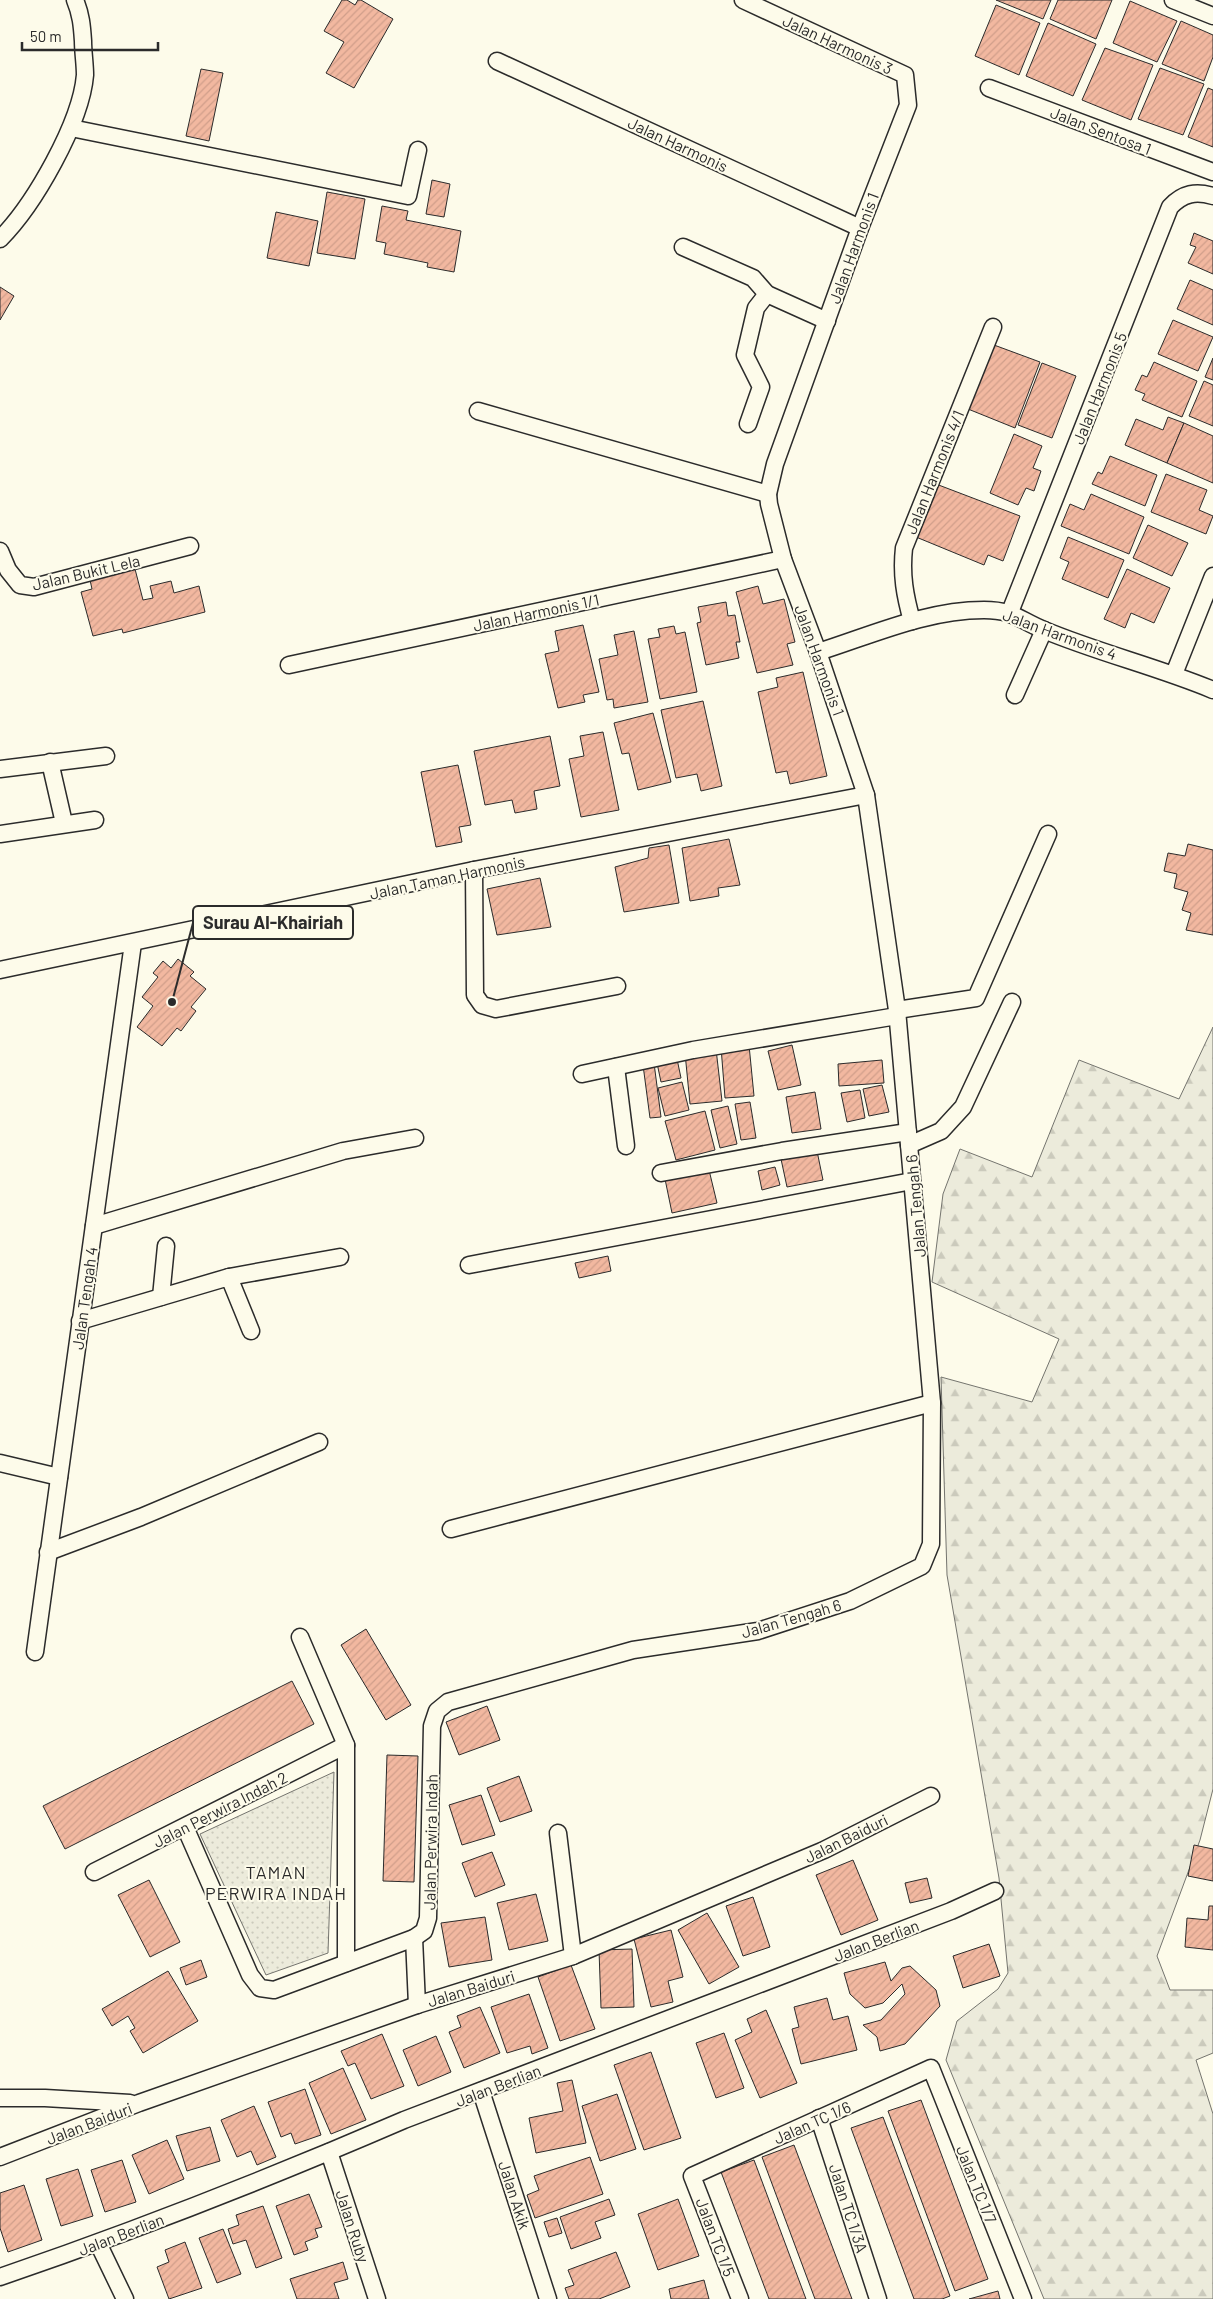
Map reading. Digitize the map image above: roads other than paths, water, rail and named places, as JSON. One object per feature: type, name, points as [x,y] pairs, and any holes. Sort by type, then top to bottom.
[{"type":"street","points":[[0,239],[10,230],[44,180],[72,128],[85,76],[81,13],[75,0]]},
{"type":"street","name":"Jalan Harmonis 3","points":[[743,0],[905,75]]},
{"type":"street","points":[[1173,0],[1213,16]]},
{"type":"street","name":"Jalan Harmonis","points":[[497,61],[860,228]]},
{"type":"street","name":"Jalan Harmonis 1","points":[[897,1013],[866,795],[818,652],[783,559],[768,494],[776,464],[860,228],[908,105],[905,75]]},
{"type":"street","name":"Jalan Sentosa 1","points":[[989,88],[1213,172]]},
{"type":"street","points":[[72,128],[408,196],[418,150]]},
{"type":"street","name":"Jalan Harmonis 5","points":[[1010,612],[1170,207],[1186,195],[1195,193],[1213,196]]},
{"type":"street","points":[[683,247],[753,278],[767,294],[827,321]]},
{"type":"street","points":[[748,424],[761,387],[745,356],[756,308],[767,294]]},
{"type":"street","name":"Jalan Harmonis 4/1","points":[[912,621],[904,591],[902,568],[904,548],[993,327]]},
{"type":"street","points":[[478,411],[768,494]]},
{"type":"street","name":"Jalan Bukit Lela","points":[[0,550],[8,570],[20,585],[34,587],[190,546]]},
{"type":"street","name":"Jalan Harmonis 1/1","points":[[289,665],[783,559]]},
{"type":"street","points":[[1174,674],[1213,576]]},
{"type":"street","name":"Jalan Harmonis 4","points":[[818,652],[912,621],[959,612],[1010,612],[1044,630],[1174,674],[1213,690]]},
{"type":"street","points":[[1015,695],[1044,630]]},
{"type":"street","points":[[0,769],[106,756]]},
{"type":"street","points":[[50,762],[64,824]]},
{"type":"street","name":"Jalan Taman Harmonis","points":[[0,970],[474,870],[866,795]]},
{"type":"street","points":[[0,834],[95,820]]},
{"type":"street","points":[[582,1074],[693,1050],[976,998],[1048,834]]},
{"type":"street","points":[[474,870],[475,995],[482,1005],[496,1009],[617,986]]},
{"type":"street","name":"Jalan Tengah 4","points":[[36,1652],[48,1552],[133,943]]},
{"type":"street","points":[[661,1173],[782,1150],[908,1138],[941,1131],[963,1107],[1012,1002]]},
{"type":"street","name":"Jalan Tengah 6","points":[[438,1711],[448,1702],[633,1650],[758,1631],[850,1601],[922,1566],[931,1544],[932,1403],[897,1013]]},
{"type":"street","points":[[616,1067],[626,1146]]},
{"type":"street","points":[[94,1226],[343,1151],[415,1138]]},
{"type":"street","points":[[470,1265],[912,1181]]},
{"type":"street","points":[[161,1297],[166,1246]]},
{"type":"street","points":[[80,1322],[228,1278],[340,1257]]},
{"type":"street","points":[[228,1278],[251,1331]]},
{"type":"street","points":[[451,1529],[932,1403]]},
{"type":"street","points":[[48,1552],[141,1516],[319,1442]]},
{"type":"street","points":[[0,1462],[59,1477]]},
{"type":"street","points":[[300,1637],[346,1745],[346,1963]]},
{"type":"street","name":"Jalan Perwira Indah","points":[[414,1938],[424,1931],[428,1918],[432,1726],[438,1711]]},
{"type":"street","name":"Jalan Perwira Indah 2","points":[[94,1872],[346,1745]]},
{"type":"street","name":"Jalan Baiduri","points":[[0,2157],[138,2104],[417,2004],[573,1956],[824,1850],[931,1796]]},
{"type":"street","points":[[184,1827],[250,1976],[260,1988],[274,1990],[414,1938],[417,2004]]},
{"type":"street","points":[[558,1833],[573,1956]]},
{"type":"street","name":"Jalan Berlian","points":[[0,2277],[98,2243],[329,2152],[404,2120],[951,1911],[995,1892]]},
{"type":"street","name":"Jalan TC 1/6","points":[[692,2176],[931,2068]]},
{"type":"street","name":"Jalan TC 1/7","points":[[931,2068],[1023,2299]]},
{"type":"street","name":"Jalan Akik","points":[[481,2092],[548,2299]]},
{"type":"street","points":[[0,2098],[45,2098],[138,2104]]},
{"type":"street","name":"Jalan TC 1/3A","points":[[819,2118],[878,2299]]},
{"type":"street","name":"Jalan Ruby","points":[[329,2152],[377,2299]]},
{"type":"street","name":"Jalan TC 1/5","points":[[692,2176],[740,2299]]},
{"type":"street","points":[[98,2243],[125,2299]]},
{"type":"place","name":"Surau Al-Khairiah","points":[[172,1002]]},
{"type":"district","name":"TAMAN PERWIRA INDAH","points":[[276,1882]]}]
